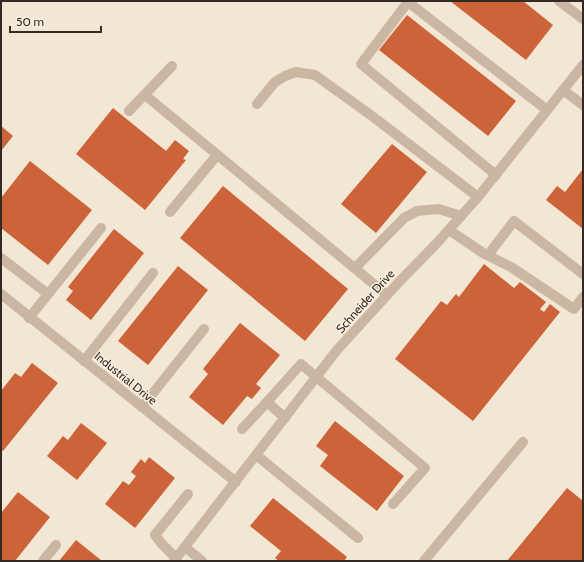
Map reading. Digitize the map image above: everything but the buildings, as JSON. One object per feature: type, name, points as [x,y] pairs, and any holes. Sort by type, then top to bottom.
[{"type":"lane","points":[[559,1],[583,19]]},
{"type":"lane","points":[[496,175],[361,64],[408,2],[414,3],[547,110]]},
{"type":"lane","name":"Schneider Drive","points":[[175,559],[337,350],[478,197],[583,65]]},
{"type":"lane","points":[[129,111],[172,66]]},
{"type":"lane","points":[[257,104],[275,82],[285,76],[296,72],[315,75],[372,116],[478,197]]},
{"type":"lane","points":[[563,90],[583,105]]},
{"type":"lane","points":[[145,95],[387,295]]},
{"type":"lane","points":[[170,212],[217,155]]},
{"type":"lane","points":[[355,268],[404,218],[417,211],[439,209],[461,216]]},
{"type":"lane","points":[[488,255],[514,221],[583,274]]},
{"type":"lane","points":[[29,318],[101,228]]},
{"type":"lane","points":[[449,230],[488,255],[511,267],[574,309],[583,296]]},
{"type":"lane","points":[[1,258],[48,294]]},
{"type":"lane","points":[[84,361],[153,273]]},
{"type":"lane","name":"Industrial Drive","points":[[1,294],[29,318],[236,482]]},
{"type":"lane","points":[[142,408],[204,329]]},
{"type":"lane","points":[[242,429],[300,364],[425,468],[393,504]]},
{"type":"lane","points":[[267,402],[285,418]]},
{"type":"lane","points":[[424,561],[523,442]]},
{"type":"lane","points":[[256,455],[358,538]]},
{"type":"lane","points":[[175,559],[155,535],[188,494]]},
{"type":"lane","points":[[44,561],[56,545]]},
{"type":"lane","points":[[185,547],[202,561]]}]
